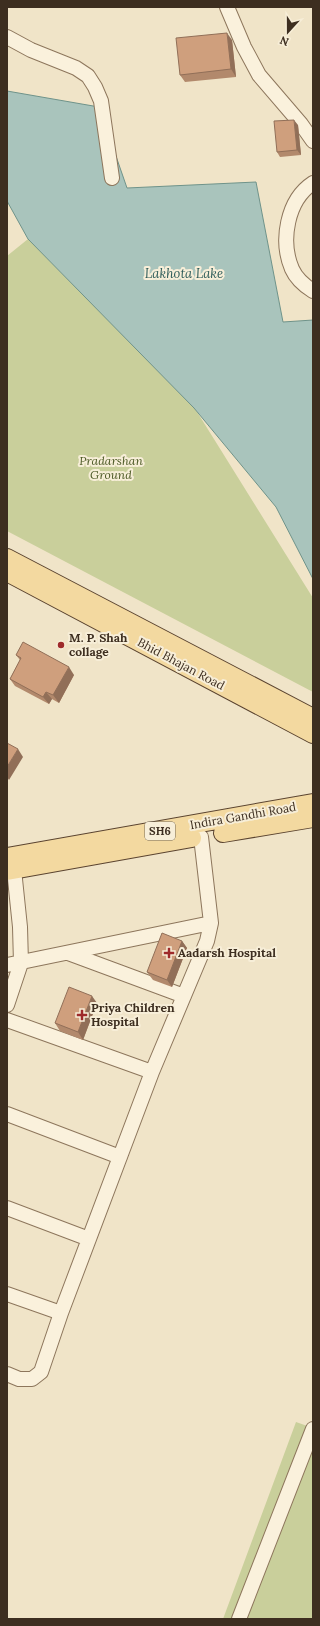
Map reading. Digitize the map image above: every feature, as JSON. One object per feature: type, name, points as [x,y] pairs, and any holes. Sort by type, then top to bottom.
[{"type":"main road","name":"Bhid Bhajan Road","points":[[7,558],[313,718]]},
{"type":"main road","name":"Bhid Bhajan Road","points":[[7,572],[313,734]]},
{"type":"main road","name":"Indira Gandhi Road","points":[[10,864],[313,804]]},
{"type":"main road","name":"Indira Gandhi Road","points":[[10,864],[201,837],[313,818]]},
{"type":"street","points":[[228,7],[244,47],[259,75],[301,124],[313,141]]},
{"type":"street","points":[[7,37],[30,50],[76,68],[88,76],[95,87],[101,102],[112,178]]},
{"type":"street","points":[[313,183],[307,187],[296,204],[288,224],[286,249],[292,270],[305,286],[313,291]]},
{"type":"street","points":[[7,1374],[20,1379],[32,1379],[41,1372],[152,1072],[207,940],[210,923],[201,837]]},
{"type":"street","points":[[7,1004],[21,963],[20,926],[10,864]]},
{"type":"street","points":[[7,965],[210,923]]},
{"type":"street","points":[[68,953],[184,996]]},
{"type":"street","points":[[7,1020],[152,1072]]},
{"type":"street","points":[[7,1114],[120,1156]]},
{"type":"street","points":[[7,1208],[89,1239]]},
{"type":"street","points":[[7,1294],[62,1313]]},
{"type":"street","points":[[238,1619],[313,1429]]},
{"type":"green space","name":"Pradarshan Ground","points":[[28,239],[194,407],[313,598],[313,692],[7,531],[7,256]]},
{"type":"green space","points":[[296,1422],[313,1428],[313,1619],[223,1619]]},
{"type":"water","name":"Lakhota Lake","points":[[7,91],[99,107],[127,188],[256,182],[283,322],[313,320],[313,579],[276,507],[194,408],[28,239],[7,201]]},
{"type":"building","points":[[227,33],[231,69],[180,75],[176,38]]},
{"type":"building","points":[[294,120],[297,150],[277,152],[274,121]]},
{"type":"building","points":[[23,642],[69,667],[53,695],[46,692],[43,697],[10,679],[21,658],[16,655]]},
{"type":"building","points":[[7,743],[18,749],[7,767]]},
{"type":"building","points":[[162,933],[182,941],[167,980],[147,972]]},
{"type":"building","points":[[69,987],[92,996],[78,1032],[55,1023]]},
{"type":"place","name":"M. P. Shah collage","points":[[61,645]]},
{"type":"place","name":"Aadarsh Hospital","points":[[169,953]]},
{"type":"place","name":"Priya Children Hospital","points":[[82,1015]]}]
